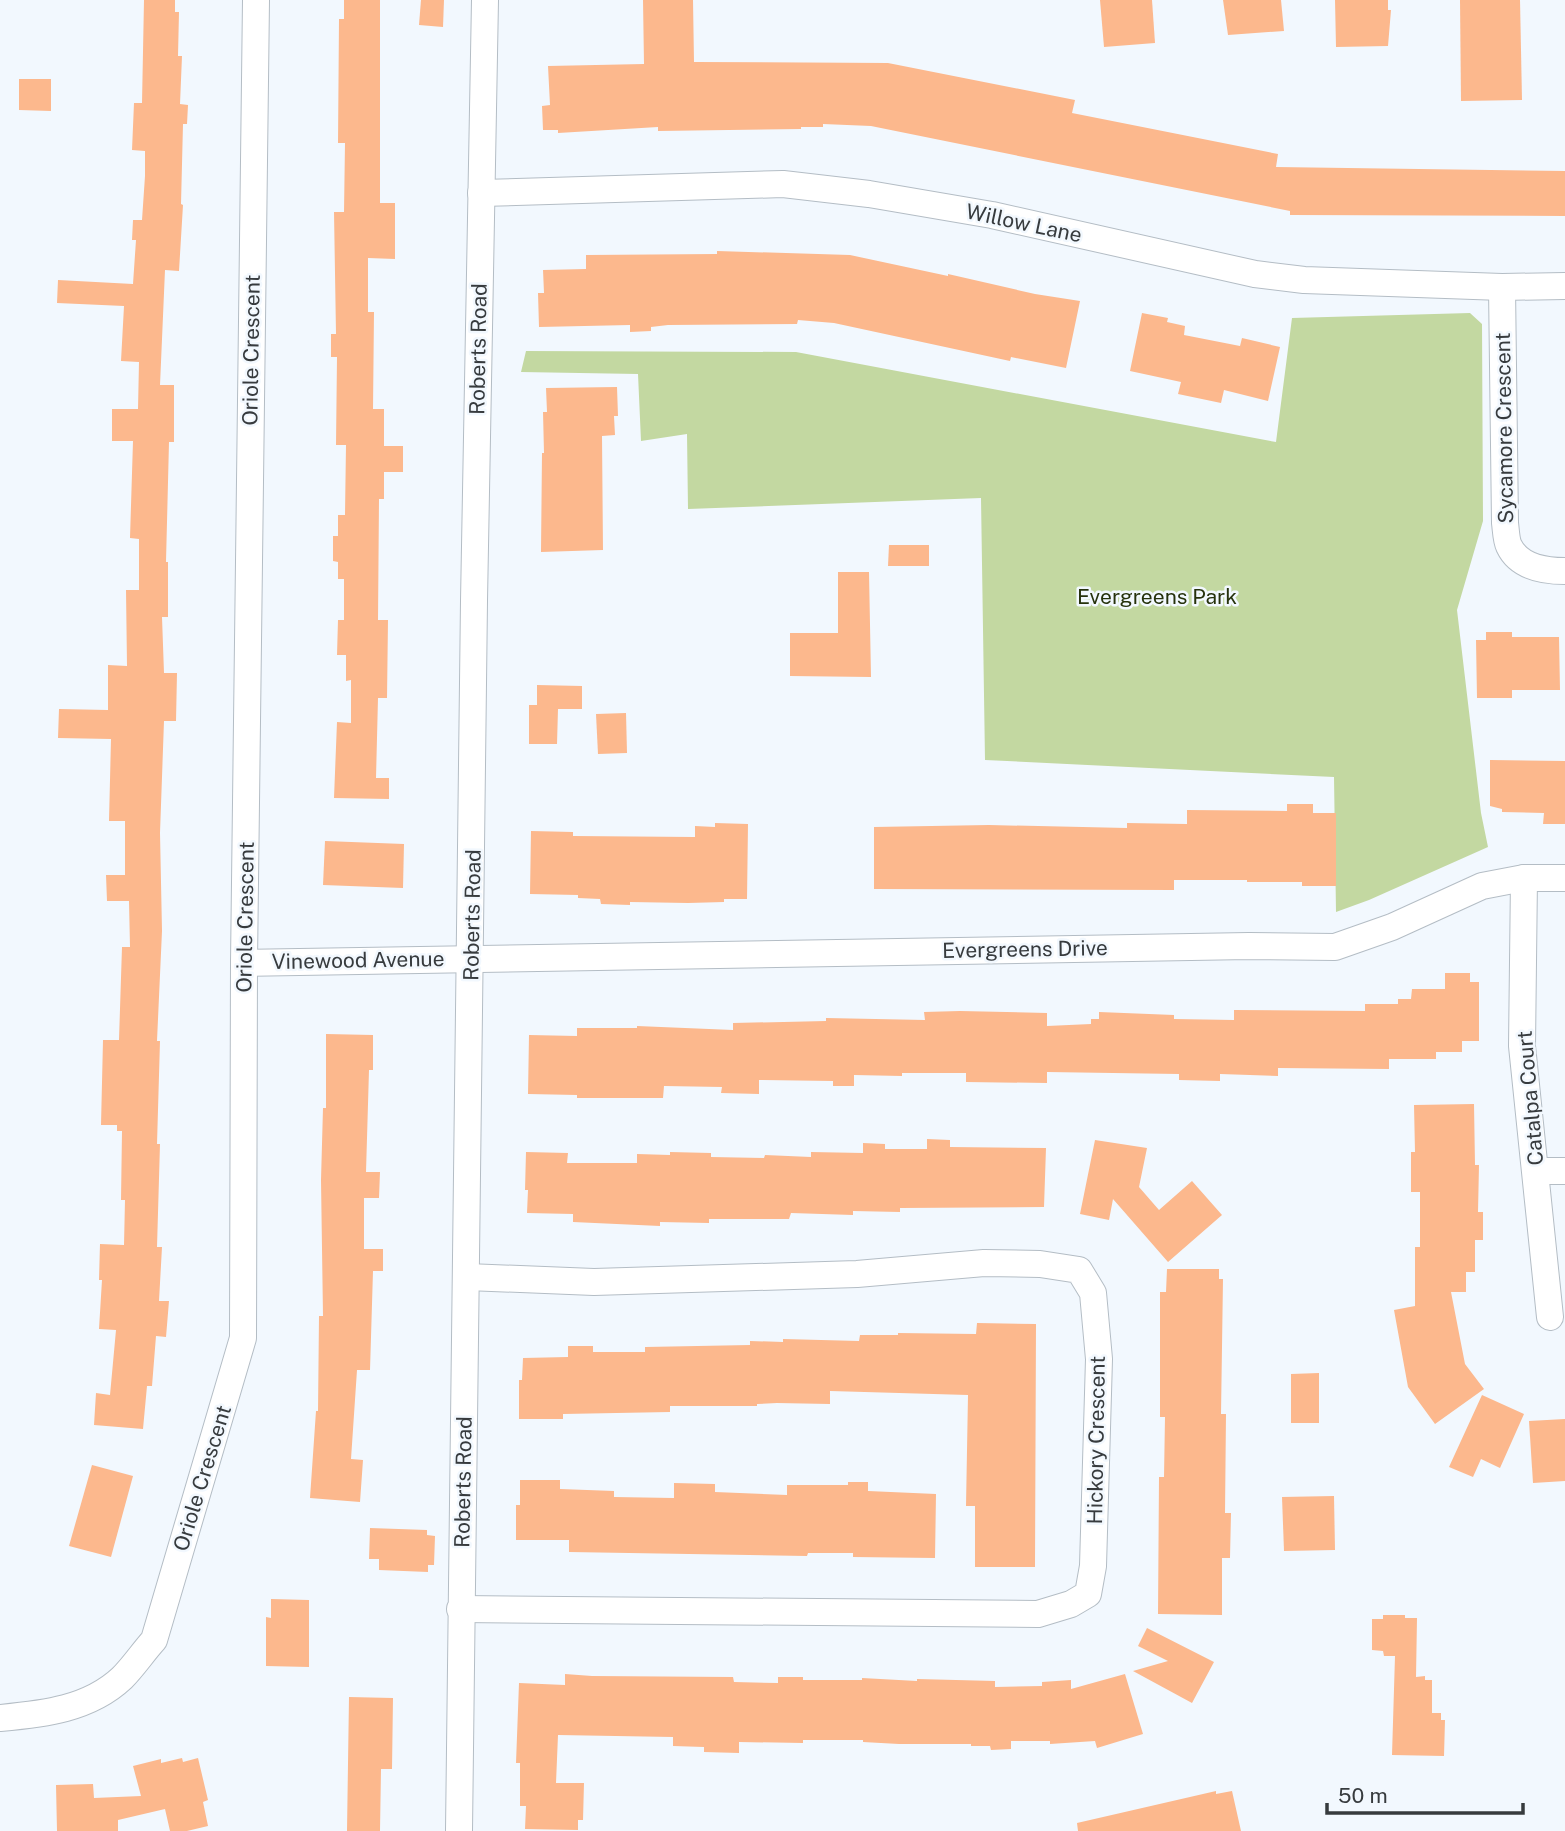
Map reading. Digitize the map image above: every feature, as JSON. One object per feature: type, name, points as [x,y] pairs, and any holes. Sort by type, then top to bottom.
[{"type":"street","name":"Oriole Crescent","points":[[0,1718],[37,1715],[86,1703],[121,1678],[154,1640],[243,1338],[244,962],[256,0]]},
{"type":"street","name":"Roberts Road","points":[[459,1831],[460,1609],[485,0]]},
{"type":"street","name":"Willow Lane","points":[[481,193],[783,184],[869,194],[992,215],[1255,274],[1304,280],[1502,287],[1565,286]]},
{"type":"street","name":"Sycamore Crescent","points":[[1502,287],[1505,523],[1509,547],[1527,564],[1548,571],[1565,571]]},
{"type":"street","name":"Evergreens Drive","points":[[471,958],[1221,946],[1335,947],[1392,927],[1482,886],[1524,878],[1565,877]]},
{"type":"street","name":"Catalpa Court","points":[[1524,878],[1522,1046],[1550,1317]]},
{"type":"street","name":"Vinewood Avenue","points":[[244,962],[471,958]]},
{"type":"street","points":[[1536,1171],[1565,1171]]},
{"type":"street","name":"Hickory Crescent","points":[[460,1609],[1038,1614],[1071,1604],[1088,1594],[1093,1566],[1099,1359],[1093,1293],[1079,1270],[1040,1264],[984,1263],[857,1274],[594,1282],[467,1277]]},
{"type":"green space","name":"Evergreens Park","points":[[1470,313],[1482,324],[1483,521],[1457,610],[1481,813],[1488,847],[1336,912],[1334,777],[985,760],[981,498],[688,509],[687,434],[641,441],[638,374],[521,372],[526,351],[796,352],[1276,442],[1292,318]]},
{"type":"building","points":[[144,0],[175,0],[175,12],[179,12],[178,56],[182,56],[180,104],[188,105],[187,124],[183,124],[183,205],[179,271],[165,270],[160,385],[174,385],[174,442],[169,442],[166,562],[168,617],[162,617],[164,673],[177,673],[176,721],[164,721],[160,833],[162,931],[157,1041],[160,1041],[157,1144],[160,1144],[157,1247],[162,1247],[159,1301],[169,1301],[166,1337],[156,1336],[152,1386],[147,1386],[143,1429],[94,1425],[96,1393],[110,1395],[116,1330],[99,1329],[102,1280],[99,1280],[100,1244],[124,1245],[125,1200],[121,1200],[122,1131],[117,1131],[117,1125],[101,1125],[103,1040],[119,1040],[122,947],[130,947],[129,901],[107,901],[106,875],[125,875],[125,821],[109,821],[111,739],[58,738],[59,709],[108,710],[108,665],[127,666],[126,590],[139,590],[139,539],[130,538],[133,441],[112,441],[112,409],[138,409],[139,362],[121,361],[124,306],[57,303],[58,280],[133,284],[136,240],[132,240],[133,220],[142,220],[145,176],[145,151],[132,150],[134,103],[142,103]]},
{"type":"building","points":[[344,0],[380,0],[380,203],[395,203],[395,259],[368,258],[368,312],[374,312],[373,409],[384,409],[384,446],[403,446],[403,472],[384,472],[384,499],[379,499],[378,620],[388,620],[387,698],[378,698],[376,778],[389,778],[389,799],[334,798],[337,722],[351,723],[351,680],[346,681],[346,655],[337,655],[338,620],[344,620],[344,579],[338,579],[338,562],[333,561],[333,536],[338,536],[338,515],[345,515],[346,445],[336,445],[337,357],[331,357],[331,334],[336,334],[334,212],[344,212],[345,143],[338,143],[339,19],[344,19]]},
{"type":"building","points":[[421,0],[444,0],[443,27],[419,25]]},
{"type":"building","points":[[643,0],[693,0],[694,62],[888,63],[1075,100],[1072,113],[1278,154],[1276,167],[1565,171],[1565,216],[1290,215],[1290,211],[871,126],[823,124],[823,127],[801,129],[658,131],[658,127],[558,133],[558,130],[543,130],[542,106],[550,105],[548,66],[644,64]]},
{"type":"building","points":[[1100,0],[1152,0],[1155,43],[1104,47]]},
{"type":"building","points":[[1223,0],[1281,0],[1284,31],[1228,35]]},
{"type":"building","points":[[1335,0],[1388,0],[1388,10],[1391,10],[1388,46],[1336,47]]},
{"type":"building","points":[[1460,0],[1520,0],[1522,100],[1461,101]]},
{"type":"building","points":[[19,79],[51,79],[51,111],[19,110]]},
{"type":"building","points":[[717,251],[850,255],[1080,301],[1066,368],[1011,357],[1010,361],[834,323],[798,320],[797,324],[668,325],[651,327],[651,331],[630,332],[630,325],[539,327],[538,293],[544,293],[543,270],[586,269],[586,255],[717,254]]},
{"type":"building","points":[[1142,313],[1168,318],[1167,322],[1185,326],[1184,335],[1240,346],[1242,338],[1280,347],[1268,401],[1224,390],[1221,403],[1178,394],[1181,382],[1130,371]]},
{"type":"building","points":[[617,387],[618,416],[614,416],[615,435],[602,436],[603,550],[541,552],[543,412],[547,412],[546,388]]},
{"type":"building","points":[[889,545],[929,545],[929,566],[888,566]]},
{"type":"building","points":[[838,572],[869,572],[871,677],[790,676],[790,633],[838,633]]},
{"type":"building","points":[[1486,632],[1512,632],[1512,637],[1559,637],[1560,690],[1512,690],[1512,698],[1477,698],[1476,640],[1486,640]]},
{"type":"building","points":[[537,685],[582,686],[582,709],[558,709],[557,744],[529,744],[529,705],[537,705]]},
{"type":"building","points":[[626,713],[627,753],[598,754],[596,714]]},
{"type":"building","points":[[1490,760],[1565,761],[1565,824],[1543,824],[1544,813],[1502,812],[1502,809],[1490,806]]},
{"type":"building","points":[[1287,804],[1313,804],[1313,813],[1336,813],[1336,886],[1302,886],[1302,882],[1174,880],[1174,890],[874,889],[874,827],[989,825],[1127,828],[1127,823],[1187,824],[1187,810],[1287,811]]},
{"type":"building","points":[[715,823],[748,824],[747,899],[688,903],[630,902],[630,905],[601,904],[600,899],[578,898],[578,895],[530,894],[531,831],[573,832],[573,836],[695,837],[695,826],[715,827]]},
{"type":"building","points":[[325,841],[404,844],[403,888],[323,885]]},
{"type":"building","points":[[1445,973],[1470,973],[1470,982],[1479,982],[1479,1041],[1462,1041],[1462,1052],[1436,1052],[1436,1059],[1389,1059],[1389,1069],[1278,1068],[1278,1076],[1220,1074],[1220,1081],[1179,1080],[1179,1074],[1047,1072],[1047,1083],[966,1082],[966,1073],[902,1073],[902,1076],[854,1075],[854,1086],[833,1086],[833,1081],[759,1080],[759,1094],[721,1093],[722,1087],[664,1086],[663,1098],[577,1098],[577,1095],[528,1094],[529,1035],[577,1036],[577,1028],[637,1026],[733,1030],[733,1023],[826,1021],[826,1018],[925,1020],[924,1012],[960,1011],[1047,1013],[1047,1026],[1091,1024],[1091,1019],[1099,1019],[1099,1012],[1174,1015],[1174,1019],[1234,1020],[1234,1010],[1365,1011],[1365,1004],[1398,1004],[1398,999],[1411,999],[1412,989],[1445,989]]},
{"type":"building","points":[[326,1034],[373,1035],[373,1070],[369,1070],[366,1172],[380,1172],[379,1198],[364,1198],[364,1249],[383,1249],[383,1271],[373,1271],[370,1370],[357,1370],[351,1459],[363,1460],[360,1502],[310,1498],[318,1411],[319,1316],[323,1316],[321,1180],[323,1108],[326,1108]]},
{"type":"building","points":[[1474,1104],[1475,1165],[1479,1165],[1478,1212],[1483,1212],[1483,1240],[1475,1240],[1475,1272],[1466,1272],[1466,1292],[1451,1292],[1465,1364],[1484,1389],[1435,1424],[1408,1387],[1394,1310],[1415,1306],[1415,1247],[1420,1247],[1420,1192],[1411,1192],[1411,1152],[1415,1152],[1414,1105]]},
{"type":"building","points":[[927,1139],[950,1140],[950,1147],[1046,1148],[1044,1207],[900,1208],[900,1212],[853,1211],[853,1215],[791,1213],[789,1219],[709,1219],[709,1223],[660,1222],[660,1226],[573,1222],[573,1214],[527,1213],[526,1152],[568,1153],[567,1163],[637,1163],[637,1154],[670,1155],[670,1152],[711,1153],[711,1157],[764,1158],[765,1155],[811,1157],[811,1152],[863,1153],[863,1143],[885,1144],[885,1149],[927,1149]]},
{"type":"building","points":[[1095,1140],[1147,1148],[1139,1187],[1159,1210],[1192,1181],[1222,1215],[1168,1262],[1113,1199],[1109,1220],[1080,1214]]},
{"type":"building","points":[[1167,1269],[1219,1269],[1219,1279],[1223,1279],[1221,1414],[1226,1414],[1225,1513],[1231,1513],[1230,1558],[1222,1558],[1222,1615],[1158,1614],[1159,1477],[1164,1477],[1165,1417],[1160,1417],[1160,1292],[1166,1292]]},
{"type":"building","points":[[977,1323],[1036,1324],[1035,1567],[975,1567],[975,1506],[966,1506],[968,1395],[830,1391],[830,1404],[670,1406],[670,1412],[563,1414],[563,1419],[519,1419],[519,1380],[522,1380],[523,1358],[568,1357],[568,1346],[593,1346],[593,1352],[645,1352],[645,1347],[750,1345],[750,1341],[783,1342],[783,1339],[859,1341],[860,1335],[976,1334]]},
{"type":"building","points":[[1319,1373],[1319,1423],[1291,1423],[1291,1374]]},
{"type":"building","points":[[1482,1395],[1524,1414],[1500,1468],[1481,1459],[1473,1477],[1449,1467]]},
{"type":"building","points":[[1565,1419],[1565,1481],[1533,1483],[1529,1421]]},
{"type":"building","points":[[92,1465],[133,1476],[111,1557],[69,1546]]},
{"type":"building","points":[[520,1480],[560,1480],[560,1489],[614,1491],[614,1497],[674,1498],[674,1483],[715,1484],[715,1492],[787,1495],[787,1485],[848,1485],[848,1482],[868,1482],[868,1491],[936,1494],[935,1558],[853,1557],[853,1553],[808,1553],[807,1556],[569,1552],[569,1540],[516,1540],[516,1505],[520,1505]]},
{"type":"building","points":[[1334,1496],[1335,1550],[1284,1551],[1282,1497]]},
{"type":"building","points":[[370,1528],[427,1530],[427,1535],[435,1536],[434,1565],[428,1565],[428,1572],[379,1570],[379,1559],[369,1559]]},
{"type":"building","points":[[271,1599],[309,1600],[309,1667],[266,1666],[266,1617],[271,1618]]},
{"type":"building","points":[[1383,1615],[1417,1618],[1416,1677],[1425,1676],[1425,1680],[1432,1680],[1432,1713],[1441,1713],[1441,1720],[1445,1720],[1444,1756],[1392,1755],[1395,1656],[1384,1656],[1383,1651],[1372,1650],[1372,1619],[1383,1619]]},
{"type":"building","points":[[1147,1628],[1214,1662],[1192,1703],[1133,1671],[1168,1661],[1138,1646]]},
{"type":"building","points":[[565,1674],[733,1677],[734,1682],[778,1683],[778,1677],[803,1677],[803,1680],[862,1678],[995,1681],[995,1687],[1042,1686],[1042,1682],[1071,1680],[1071,1689],[1125,1674],[1143,1734],[1097,1748],[1095,1741],[1050,1744],[1050,1741],[1011,1741],[1011,1749],[991,1750],[990,1746],[971,1744],[803,1740],[803,1743],[739,1742],[739,1753],[704,1752],[704,1747],[673,1746],[673,1737],[558,1735],[556,1783],[584,1783],[583,1820],[578,1820],[578,1830],[525,1829],[526,1806],[520,1806],[520,1763],[516,1763],[519,1683],[565,1685]]},
{"type":"building","points":[[349,1697],[393,1698],[392,1769],[381,1769],[380,1831],[347,1831]]},
{"type":"building","points":[[182,1758],[183,1762],[198,1758],[208,1800],[203,1802],[208,1826],[187,1831],[170,1831],[165,1809],[118,1820],[118,1831],[57,1831],[56,1785],[93,1784],[94,1798],[141,1796],[133,1766],[161,1759],[161,1763]]},
{"type":"building","points":[[1216,1791],[1216,1794],[1232,1791],[1241,1831],[1078,1831],[1077,1823]]}]
